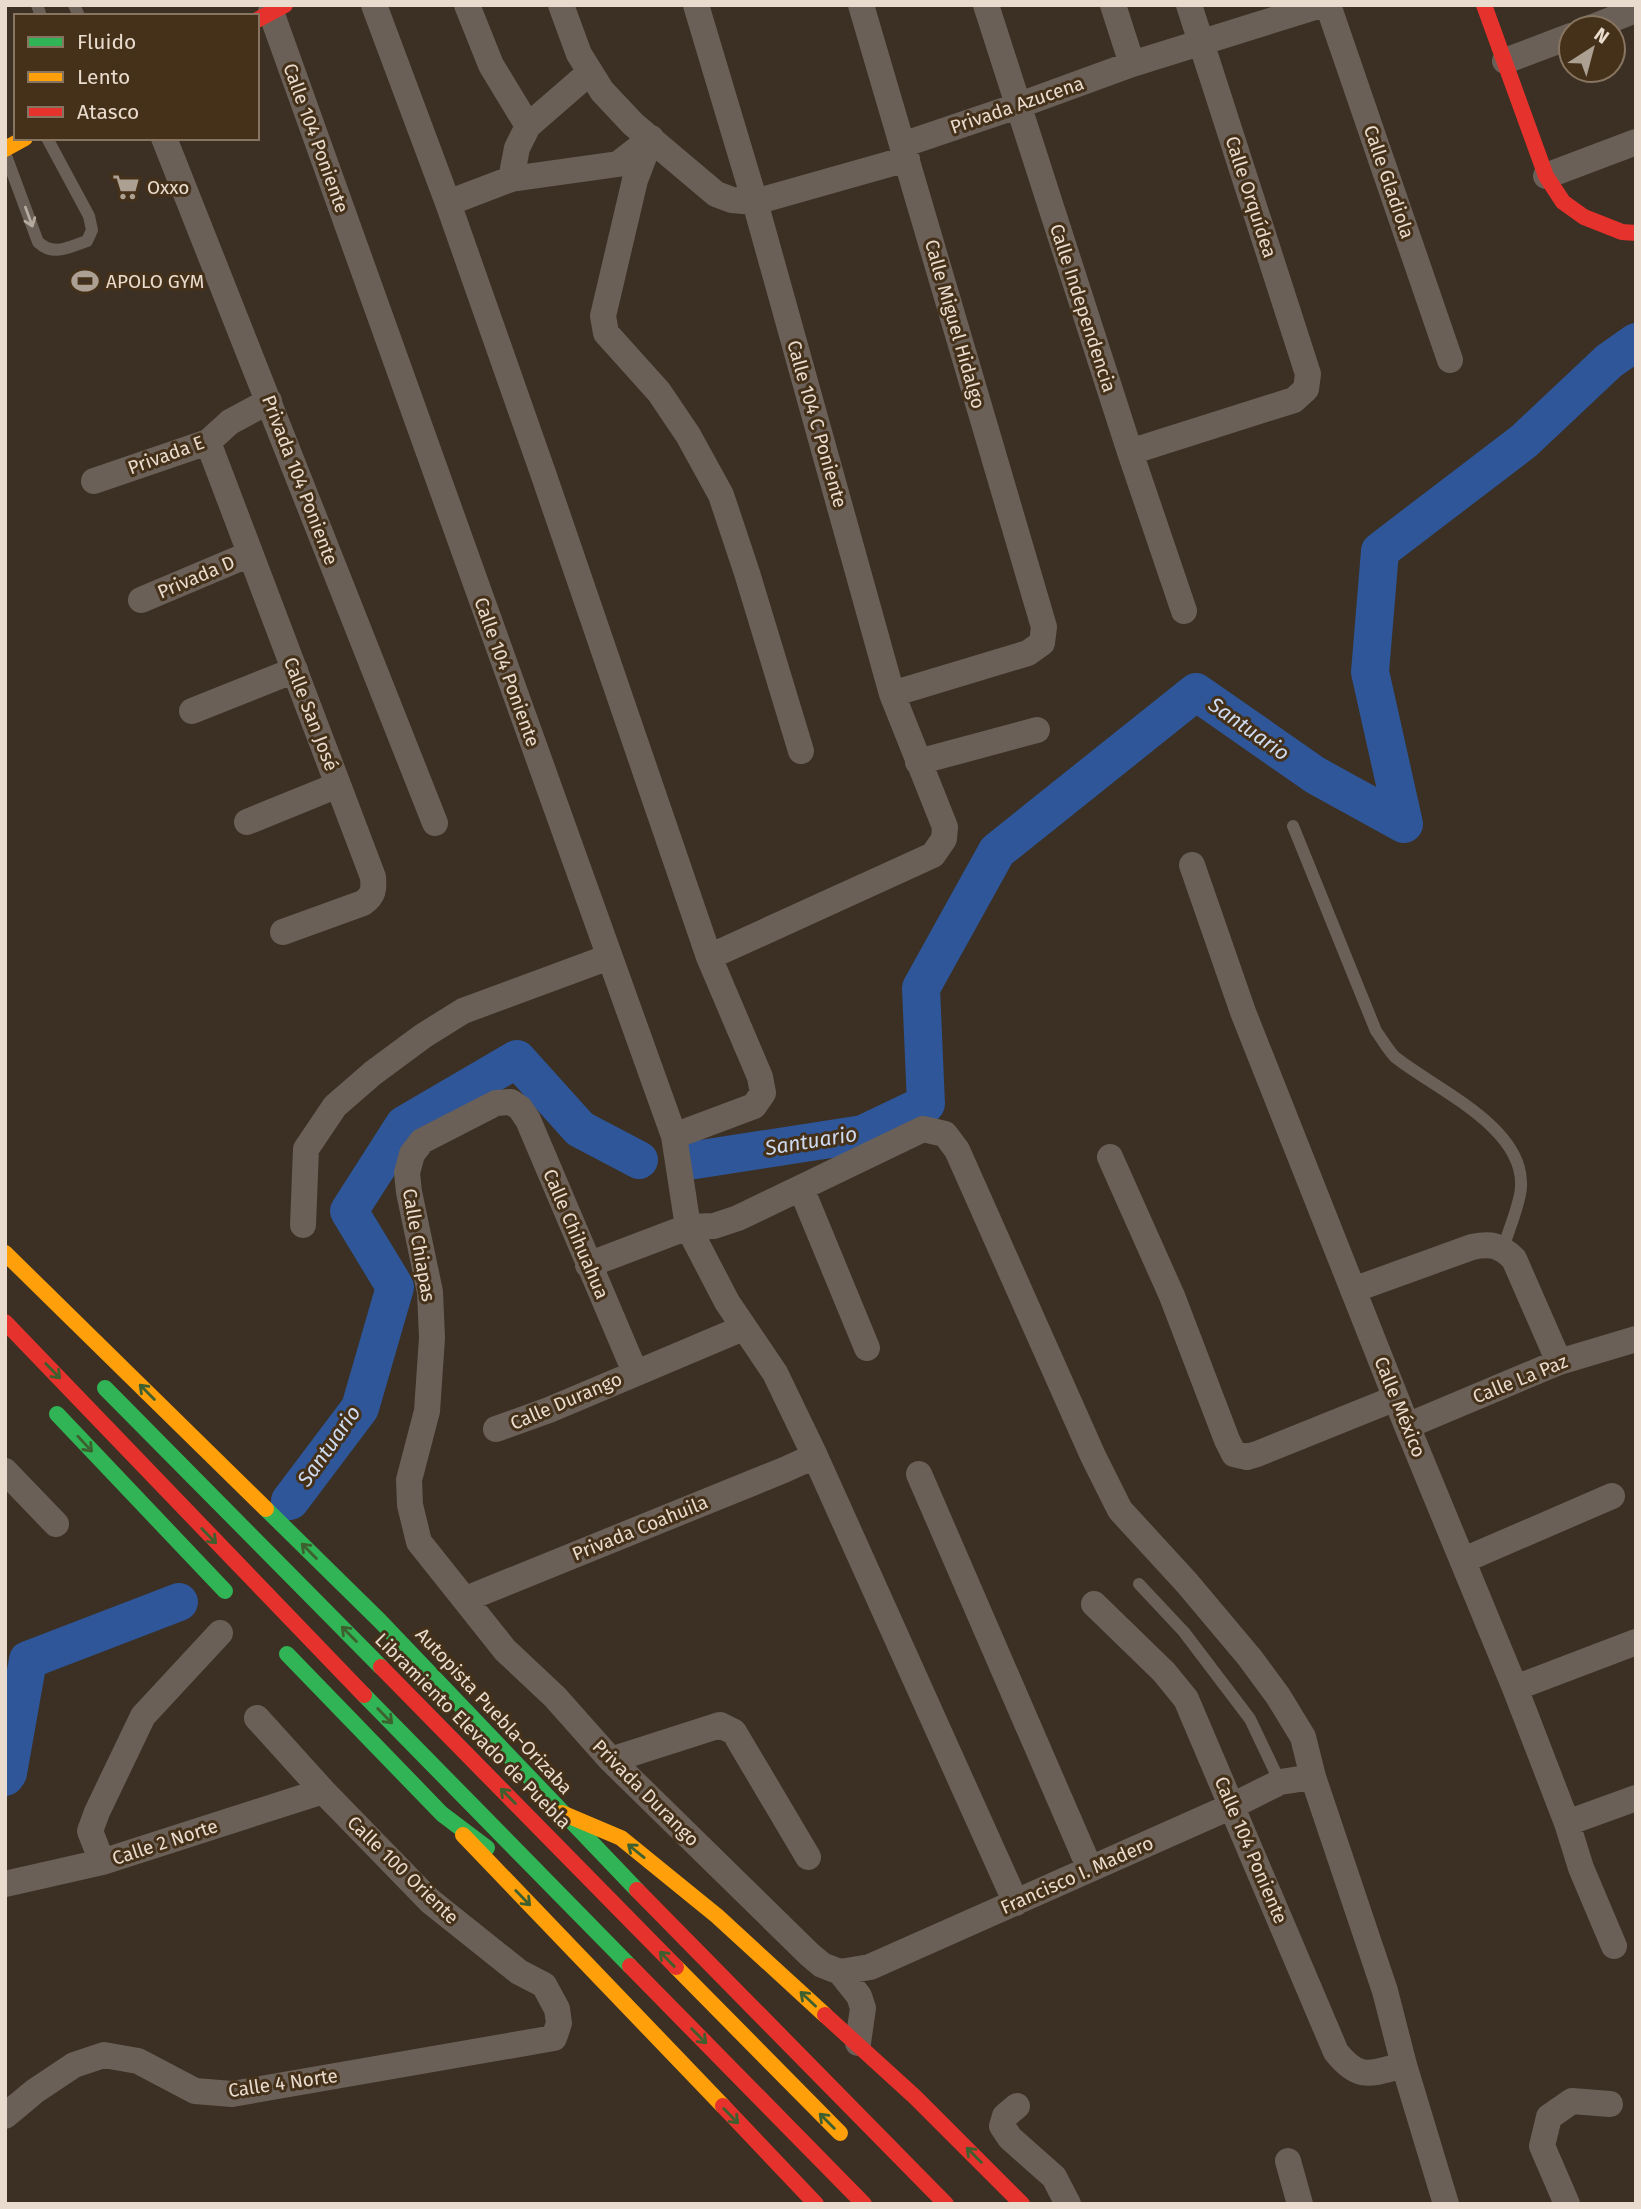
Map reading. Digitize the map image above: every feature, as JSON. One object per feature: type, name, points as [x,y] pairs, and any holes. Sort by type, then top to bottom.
[{"type":"main road","points":[[1484,5],[1546,176],[1563,202],[1584,217],[1622,232],[1636,233]]},
{"type":"main road","points":[[5,151],[23,140]]},
{"type":"main road","name":"Autopista Puebla-Orizaba","points":[[5,1253],[380,1622],[561,1812],[946,2204]]},
{"type":"main road","points":[[5,1322],[268,1597],[864,2204]]},
{"type":"main road","name":"Libramiento Elevado de Puebla","points":[[92,1375],[851,2145]]},
{"type":"main road","points":[[43,1399],[233,1599]]},
{"type":"main road","points":[[271,1638],[816,2204]]},
{"type":"main road","points":[[561,1812],[621,1838],[717,1916],[915,2096],[1022,2204]]},
{"type":"main road","points":[[442,1814],[529,1881],[548,1899],[842,2204]]},
{"type":"street","points":[[374,5],[448,203],[709,957],[760,1077],[763,1093],[754,1106],[674,1136]]},
{"type":"street","points":[[467,5],[491,65],[528,126]]},
{"type":"street","points":[[561,5],[575,45],[589,73],[617,109],[716,194],[732,200],[755,202]]},
{"type":"street","name":"Calle 104 C Poniente","points":[[696,5],[755,202],[892,694],[945,827],[944,839],[933,855],[709,957]]},
{"type":"street","name":"Calle Miguel Hidalgo","points":[[861,5],[1044,627],[1042,643],[1028,653],[892,694]]},
{"type":"street","name":"Calle Independencia","points":[[986,5],[1184,611]]},
{"type":"street","points":[[1113,5],[1132,64]]},
{"type":"street","name":"Calle Orquídea","points":[[1130,452],[1294,400],[1306,389],[1308,374],[1189,5]]},
{"type":"street","name":"Privada Azucena","points":[[755,202],[904,152],[1017,106],[1132,64],[1321,5]]},
{"type":"street","name":"Calle Gladiola","points":[[1328,5],[1450,360]]},
{"type":"street","name":"Calle 104 Poniente","points":[[271,12],[674,1136],[688,1227],[727,1303],[775,1373],[1016,1902]]},
{"type":"street","points":[[1505,61],[1557,41]]},
{"type":"street","points":[[511,179],[517,148],[528,126],[589,73]]},
{"type":"street","points":[[448,203],[511,179],[618,164],[652,138]]},
{"type":"street","points":[[652,138],[635,180],[603,316],[606,333],[659,392],[688,435],[721,495],[801,751]]},
{"type":"street","name":"Privada 104 Poniente","points":[[165,140],[435,823]]},
{"type":"street","points":[[1546,176],[1636,142]]},
{"type":"street","name":"Privada E","points":[[94,481],[208,442],[230,422],[269,401]]},
{"type":"street","name":"Calle San José","points":[[208,442],[373,877],[374,890],[363,903],[283,932]]},
{"type":"street","name":"Privada D","points":[[141,600],[250,554]]},
{"type":"street","points":[[192,711],[295,670]]},
{"type":"street","points":[[918,762],[1037,730]]},
{"type":"street","points":[[247,822],[338,785]]},
{"type":"street","name":"Calle México","points":[[1192,865],[1243,1012],[1407,1426],[1515,1688],[1567,1823],[1581,1868],[1614,1945]]},
{"type":"street","points":[[303,1225],[306,1149],[335,1106],[383,1066],[463,1011],[609,957]]},
{"type":"street","name":"Calle Chihuahua","points":[[510,1102],[520,1108],[528,1120],[635,1372]]},
{"type":"street","name":"Calle Chiapas","points":[[466,1599],[419,1542],[410,1504],[409,1480],[427,1410],[432,1338],[430,1292],[407,1173],[412,1154],[422,1141],[496,1103],[510,1102]]},
{"type":"street","points":[[588,1265],[688,1227],[714,1226],[738,1218],[923,1129],[945,1134],[957,1150],[1093,1456],[1120,1510],[1187,1583],[1250,1658],[1303,1737],[1312,1777],[1385,1991],[1404,2065],[1446,2202]]},
{"type":"street","points":[[1110,1157],[1172,1296],[1234,1454],[1247,1457],[1258,1454],[1396,1398]]},
{"type":"street","points":[[800,1188],[867,1348]]},
{"type":"street","points":[[1353,1290],[1472,1247],[1495,1246],[1514,1259],[1559,1362]]},
{"type":"street","name":"Calle Durango","points":[[496,1429],[549,1410],[743,1328]]},
{"type":"street","name":"Calle La Paz","points":[[1407,1426],[1559,1362],[1636,1339]]},
{"type":"street","name":"Privada Coahuila","points":[[466,1599],[814,1455]]},
{"type":"street","points":[[5,1471],[56,1524]]},
{"type":"street","points":[[919,1474],[1090,1869]]},
{"type":"street","points":[[1464,1560],[1612,1496]]},
{"type":"street","name":"Privada Durango","points":[[466,1599],[505,1650],[555,1697],[611,1760],[808,1954],[822,1965],[840,1972]]},
{"type":"street","name":"Calle 104 Poniente","points":[[1094,1604],[1164,1672],[1186,1699],[1336,2052],[1347,2066],[1365,2074],[1404,2065]]},
{"type":"street","points":[[102,1862],[90,1831],[143,1716],[220,1633]]},
{"type":"street","points":[[1515,1688],[1636,1642]]},
{"type":"street","name":"Calle 100 Oriente","points":[[257,1718],[323,1791],[430,1901],[519,1972],[544,1985],[557,2009]]},
{"type":"street","points":[[611,1760],[720,1725],[734,1732],[808,1857]]},
{"type":"street","name":"Francisco I. Madero","points":[[840,1972],[870,1967],[1233,1806],[1280,1782],[1312,1777]]},
{"type":"street","name":"Calle 2 Norte","points":[[5,1884],[102,1862],[323,1791]]},
{"type":"street","points":[[1567,1823],[1636,1798]]},
{"type":"street","points":[[840,1972],[859,1996],[863,2008],[858,2043]]},
{"type":"street","name":"Calle 4 Norte","points":[[5,2116],[34,2091],[74,2065],[104,2055],[138,2061],[195,2091],[232,2094],[554,2038],[559,2023],[557,2009]]},
{"type":"street","points":[[1567,2204],[1542,2146],[1549,2117],[1572,2101],[1610,2104]]},
{"type":"street","points":[[1017,2106],[1005,2116],[1002,2126],[1010,2138],[1054,2177],[1068,2204]]},
{"type":"street","points":[[1288,2161],[1300,2204]]},
{"type":"lane","points":[[5,151],[38,242],[46,249],[54,251],[87,241],[92,230],[89,216],[48,140]]},
{"type":"lane","points":[[1293,826],[1377,1031],[1393,1055],[1476,1113],[1502,1136],[1519,1162],[1521,1188],[1495,1246]]},
{"type":"lane","points":[[1139,1584],[1184,1632],[1250,1719],[1280,1782]]},
{"type":"waterway","name":"Santuario","points":[[695,1160],[863,1134],[926,1104],[921,988],[997,851],[1196,692],[1315,775],[1404,824],[1370,672],[1380,551],[1524,441],[1609,361],[1636,342]]},
{"type":"waterway","name":"Santuario","points":[[290,1501],[360,1408],[395,1287],[349,1211],[404,1125],[517,1059],[580,1129],[639,1160]]},
{"type":"waterway","name":"Santuario","points":[[5,1777],[8,1773],[28,1660],[179,1602]]},
{"type":"traffic: fast","points":[[105,1388],[381,1667]]},
{"type":"traffic: fast","points":[[57,1414],[225,1591]]},
{"type":"traffic: fast","points":[[266,1509],[380,1621],[637,1890]]},
{"type":"traffic: fast","points":[[287,1654],[442,1814],[487,1848]]},
{"type":"traffic: fast","points":[[364,1695],[630,1966]]},
{"type":"traffic: slow","points":[[5,149],[21,140]]},
{"type":"traffic: slow","points":[[5,1253],[266,1509]]},
{"type":"traffic: slow","points":[[562,1813],[621,1838],[717,1916],[825,2015]]},
{"type":"traffic: slow","points":[[463,1835],[723,2106]]},
{"type":"traffic: slow","points":[[676,1967],[840,2133]]},
{"type":"traffic: jam","points":[[259,19],[285,5]]},
{"type":"traffic: jam","points":[[1484,5],[1546,176],[1563,202],[1584,217],[1622,232],[1636,233]]},
{"type":"traffic: jam","points":[[5,1322],[364,1695]]},
{"type":"traffic: jam","points":[[381,1667],[676,1967]]},
{"type":"traffic: jam","points":[[637,1890],[946,2204]]},
{"type":"traffic: jam","points":[[630,1966],[864,2204]]},
{"type":"traffic: jam","points":[[825,2015],[915,2097],[1022,2204]]},
{"type":"traffic: jam","points":[[723,2106],[816,2204]]},
{"type":"place","name":"Oxxo","points":[[126,187]]},
{"type":"place","name":"APOLO GYM","points":[[85,281]]}]
